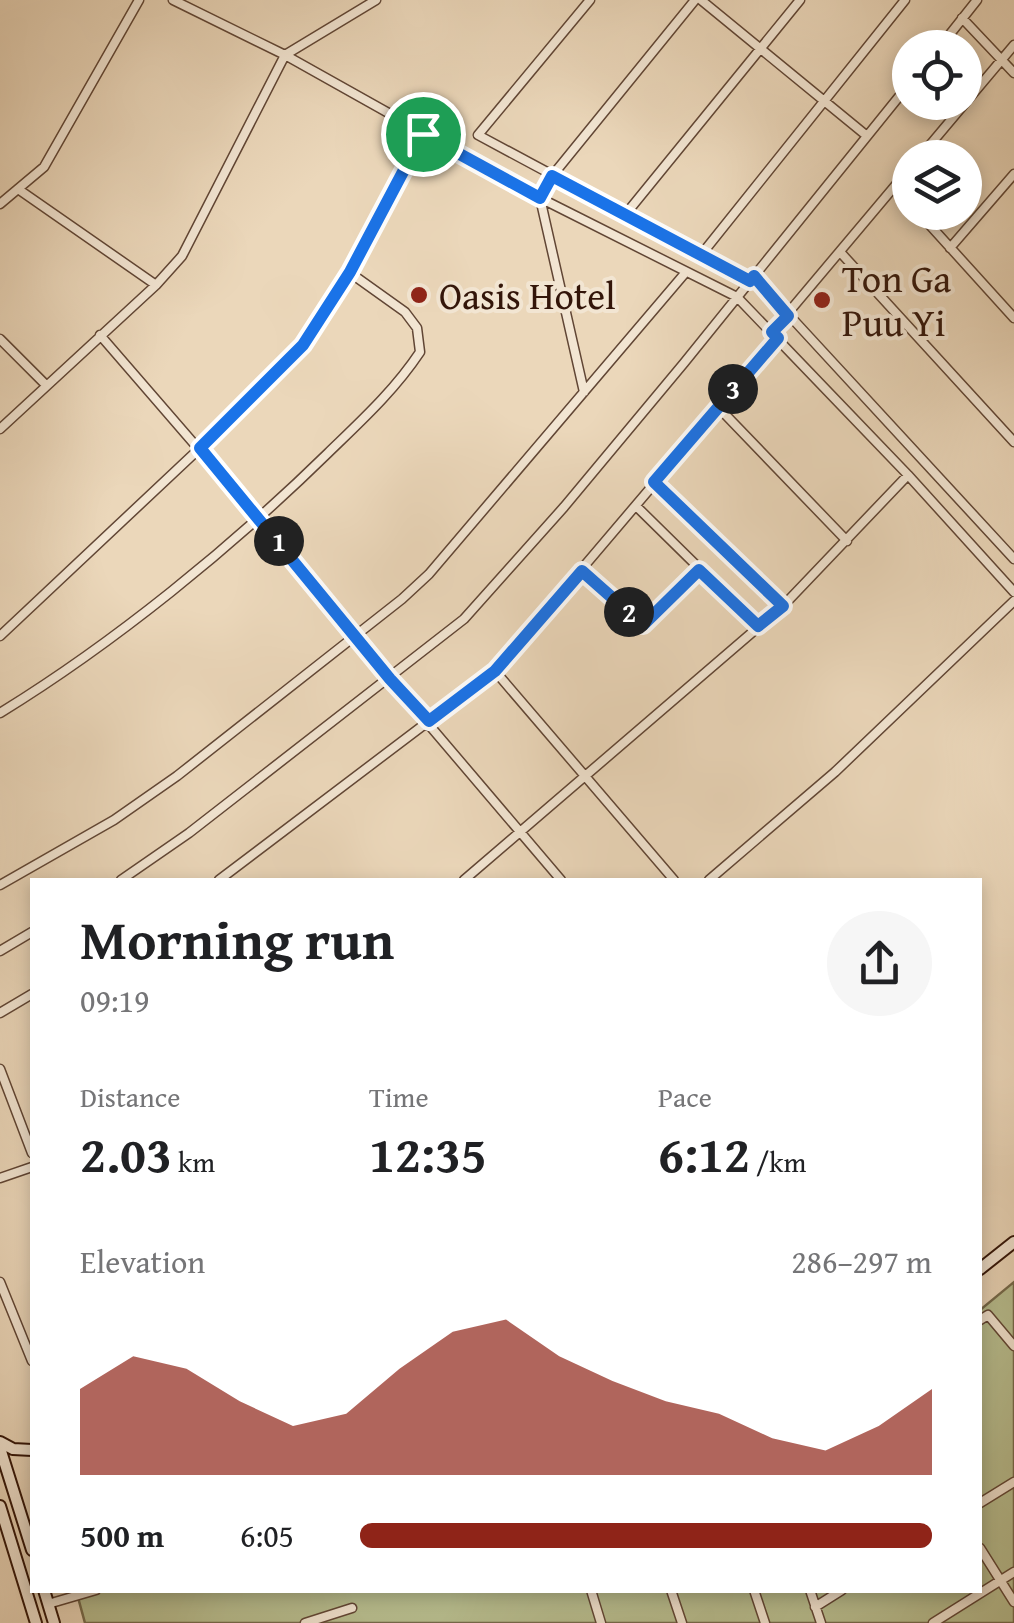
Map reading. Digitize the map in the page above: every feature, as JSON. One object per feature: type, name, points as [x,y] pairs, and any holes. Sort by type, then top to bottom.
[{"type":"main road","points":[[982,1267],[1014,1242]]},
{"type":"main road","points":[[30,1450],[3,1450],[30,1543]]},
{"type":"main road","points":[[0,1506],[36,1623]]},
{"type":"main road","points":[[45,1593],[54,1623]]},
{"type":"street","points":[[0,204],[44,167],[138,0]]},
{"type":"street","points":[[173,0],[285,56],[540,198],[737,297],[1014,592]]},
{"type":"street","points":[[0,429],[156,285],[182,256],[285,56],[376,0]]},
{"type":"street","points":[[590,0],[478,136],[752,279],[1014,559]]},
{"type":"street","points":[[584,392],[540,198],[552,176],[698,0],[867,136]]},
{"type":"street","points":[[625,215],[800,0]]},
{"type":"street","points":[[700,254],[905,0]]},
{"type":"street","points":[[952,30],[977,0]]},
{"type":"street","points":[[962,18],[1014,73]]},
{"type":"street","points":[[934,140],[1014,45]]},
{"type":"street","points":[[124,878],[189,833],[464,619],[752,279],[892,105]]},
{"type":"street","points":[[0,636],[303,345],[350,272],[423,134]]},
{"type":"street","points":[[950,248],[1014,174]]},
{"type":"street","points":[[1005,184],[1014,194]]},
{"type":"street","points":[[18,189],[156,285]]},
{"type":"street","points":[[222,878],[495,671],[718,407],[892,189]]},
{"type":"street","points":[[934,230],[1014,318]]},
{"type":"street","points":[[841,253],[1014,442]]},
{"type":"street","points":[[0,713],[41,688],[260,520],[398,384],[420,352],[417,328],[405,312],[350,272]]},
{"type":"street","points":[[0,885],[114,820],[177,776],[428,574],[686,272]]},
{"type":"street","points":[[100,334],[560,878]]},
{"type":"street","points":[[0,340],[45,384]]},
{"type":"street","points":[[718,407],[847,541]]},
{"type":"street","points":[[466,878],[783,606],[908,475]]},
{"type":"street","points":[[654,482],[783,606]]},
{"type":"street","points":[[636,506],[758,626]]},
{"type":"street","points":[[582,571],[643,625],[699,570]]},
{"type":"street","points":[[711,878],[835,772],[1014,601]]},
{"type":"street","points":[[495,671],[672,878]]},
{"type":"street","points":[[0,951],[30,933]]},
{"type":"street","points":[[0,1012],[30,995]]},
{"type":"street","points":[[0,1069],[30,1149]]},
{"type":"street","points":[[0,1178],[30,1168]]},
{"type":"street","points":[[0,1282],[30,1356]]},
{"type":"street","points":[[982,1319],[988,1315],[1014,1346]]},
{"type":"street","points":[[982,1502],[1014,1482]]},
{"type":"street","points":[[982,1551],[1014,1602]]},
{"type":"street","points":[[982,1592],[1014,1572]]},
{"type":"street","points":[[48,1604],[86,1593]]},
{"type":"street","points":[[592,1593],[601,1623]]},
{"type":"street","points":[[673,1593],[682,1623]]},
{"type":"street","points":[[755,1593],[764,1623]]},
{"type":"street","points":[[811,1593],[821,1623]]},
{"type":"street","points":[[815,1607],[837,1593]]},
{"type":"street","points":[[933,1623],[980,1593]]},
{"type":"street","points":[[305,1623],[352,1608]]},
{"type":"green space","points":[[1014,1282],[1014,1623],[85,1623],[77,1593],[982,1593],[982,1308]]},
{"type":"place","name":"Oasis Hotel","points":[[419,295]]},
{"type":"place","name":"Ton Ga Puu Yi","points":[[822,300]]},
{"type":"route","points":[[423,134],[540,198],[552,176],[750,281],[754,276],[788,316],[772,332],[778,338],[654,482],[783,606],[758,626],[699,570],[643,625],[582,571],[495,671],[429,721],[200,448],[303,345],[350,272],[423,134]]}]
